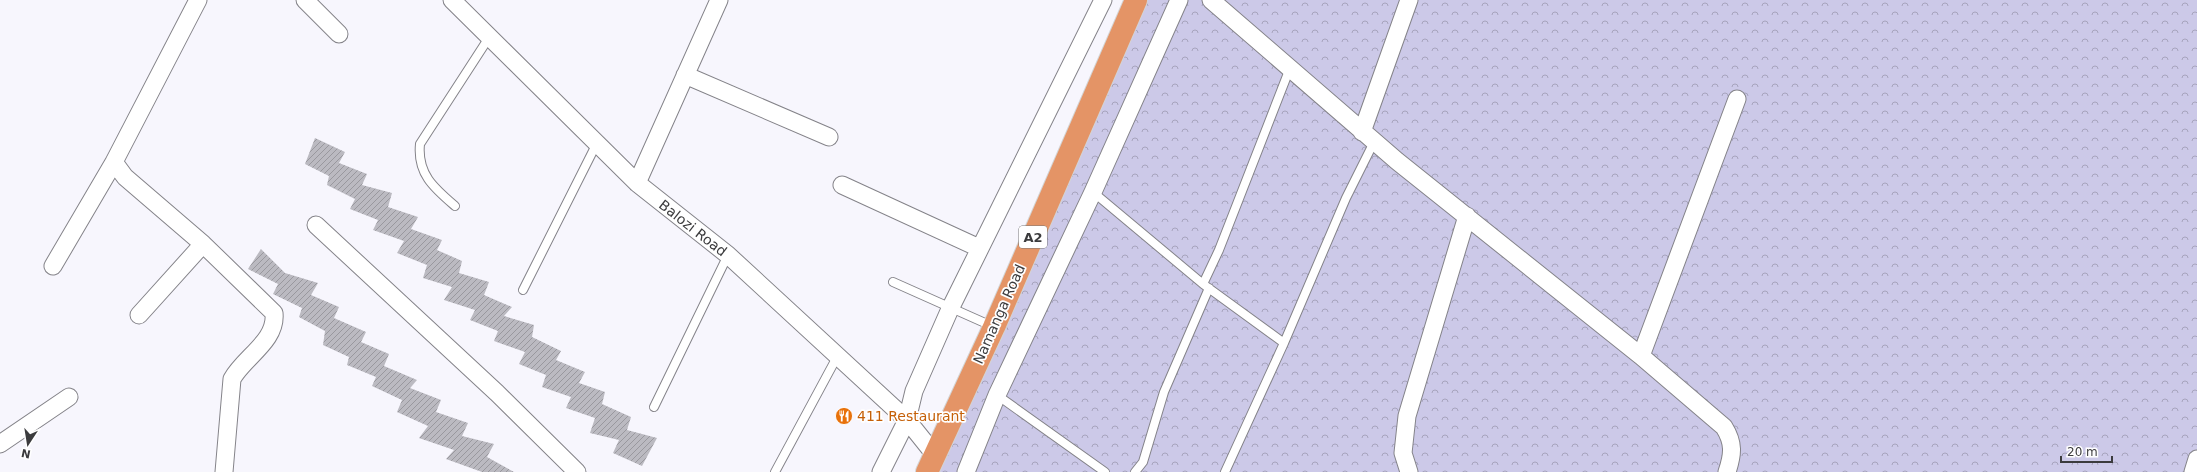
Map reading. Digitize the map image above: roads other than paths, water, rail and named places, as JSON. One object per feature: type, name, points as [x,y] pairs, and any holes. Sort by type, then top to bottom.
[{"type":"highway","name":"Namanga Road","points":[[931,463],[994,327],[1136,0]]},
{"type":"street","points":[[53,266],[114,162],[198,0]]},
{"type":"street","points":[[305,0],[339,34]]},
{"type":"street","name":"Balozi Road","points":[[452,0],[637,183],[728,255],[907,420],[931,463]]},
{"type":"street","points":[[637,183],[719,0]]},
{"type":"street","points":[[881,472],[907,420],[914,390],[950,309],[1103,0]]},
{"type":"street","points":[[966,472],[997,395],[1093,192],[1179,0]]},
{"type":"street","points":[[1211,0],[1368,137],[1641,356],[1724,427],[1730,436],[1732,446],[1732,456],[1727,472]]},
{"type":"street","points":[[1368,137],[1409,0]]},
{"type":"street","points":[[685,75],[829,137]]},
{"type":"street","points":[[1641,356],[1737,99]]},
{"type":"street","points":[[114,162],[125,177],[203,244],[274,313],[275,323],[271,333],[236,371],[232,379],[224,472]]},
{"type":"street","points":[[842,185],[979,248]]},
{"type":"street","points":[[1409,472],[1403,452],[1407,416],[1467,216]]},
{"type":"street","points":[[316,225],[498,394],[577,472]]},
{"type":"street","points":[[139,315],[203,244]]},
{"type":"street","points":[[0,444],[69,397]]},
{"type":"street","points":[[2193,472],[2197,459]]},
{"type":"lane","points":[[454,206],[431,184],[418,159],[420,144],[490,36]]},
{"type":"lane","points":[[1135,472],[1144,462],[1164,392],[1290,68]]},
{"type":"lane","points":[[1225,472],[1284,343],[1346,198],[1368,137]]},
{"type":"lane","points":[[523,290],[596,144]]},
{"type":"lane","points":[[1093,192],[1206,286],[1284,343]]},
{"type":"lane","points":[[654,407],[728,255]]},
{"type":"lane","points":[[893,282],[950,309],[994,327]]},
{"type":"lane","points":[[775,472],[837,357]]},
{"type":"lane","points":[[997,395],[1105,472]]},
{"type":"place","name":"411 Restaurant","points":[[844,416]]}]
